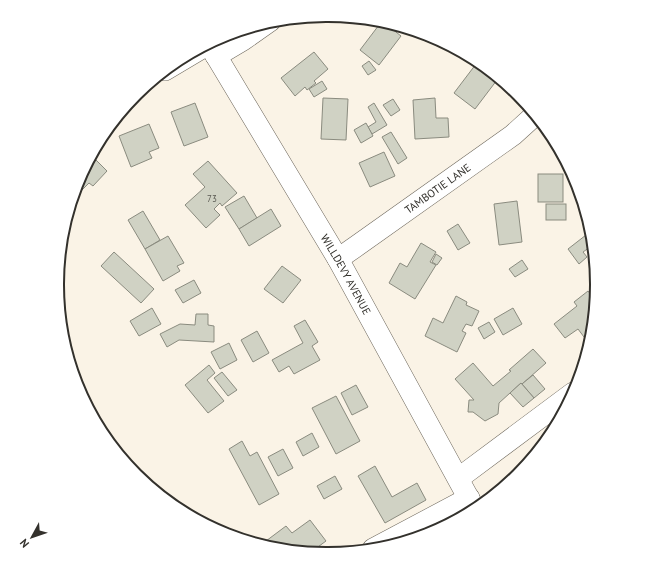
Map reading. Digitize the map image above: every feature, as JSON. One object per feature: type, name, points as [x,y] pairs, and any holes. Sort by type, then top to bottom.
[{"type":"street","points":[[216,47],[243,40],[254,32]]},
{"type":"street","name":"WILLDEVY AVENUE","points":[[211,49],[338,259],[472,504]]},
{"type":"street","name":"TAMBOTIE LANE","points":[[338,259],[514,135],[531,119]]},
{"type":"street","points":[[459,478],[562,401]]},
{"type":"street","points":[[407,534],[469,505]]},
{"type":"building","points":[[378,27],[395,31],[401,36],[379,65],[360,50]]},
{"type":"building","points":[[314,52],[328,69],[314,81],[316,83],[307,90],[305,87],[295,96],[281,78]]},
{"type":"building","points":[[369,61],[376,70],[368,75],[362,66]]},
{"type":"building","points":[[474,67],[495,83],[475,109],[454,93]]},
{"type":"building","points":[[322,81],[327,89],[314,97],[309,89]]},
{"type":"building","points":[[323,98],[348,99],[346,140],[321,139]]},
{"type":"building","points":[[435,98],[436,118],[448,118],[449,137],[415,139],[413,100]]},
{"type":"building","points":[[393,99],[400,110],[391,116],[383,105]]},
{"type":"building","points":[[195,103],[208,137],[184,146],[171,112]]},
{"type":"building","points":[[374,103],[387,125],[372,134],[368,127],[376,122],[368,107]]},
{"type":"building","points":[[366,123],[373,136],[361,143],[354,130]]},
{"type":"building","points":[[149,124],[159,148],[149,152],[152,158],[131,167],[119,136]]},
{"type":"building","points":[[391,132],[407,158],[398,164],[382,137]]},
{"type":"building","points":[[384,152],[395,176],[370,187],[359,163]]},
{"type":"building","points":[[96,160],[107,171],[93,186],[89,183],[82,190]]},
{"type":"building","points":[[208,161],[237,193],[222,206],[220,203],[214,209],[220,215],[206,228],[185,205],[205,187],[193,174]]},
{"type":"building","points":[[538,174],[563,174],[563,202],[538,202]]},
{"type":"building","points":[[244,196],[257,218],[239,229],[225,207]]},
{"type":"building","points":[[517,201],[522,242],[499,245],[494,204]]},
{"type":"building","points":[[546,204],[566,204],[566,220],[546,220]]},
{"type":"building","points":[[271,209],[281,226],[249,246],[239,229]]},
{"type":"building","points":[[143,211],[160,240],[145,249],[128,220]]},
{"type":"building","points":[[458,224],[470,243],[458,250],[447,231]]},
{"type":"building","points":[[168,236],[184,263],[177,266],[180,271],[163,281],[145,249]]},
{"type":"building","points":[[585,236],[587,249],[583,252],[587,257],[579,264],[568,249]]},
{"type":"building","points":[[421,243],[436,252],[430,262],[436,265],[415,299],[389,283],[400,263],[407,267]]},
{"type":"building","points":[[114,252],[154,289],[141,303],[101,266]]},
{"type":"building","points":[[436,254],[442,258],[437,265],[432,262]]},
{"type":"building","points":[[522,260],[528,269],[515,277],[509,269]]},
{"type":"building","points":[[282,266],[301,280],[283,303],[264,289]]},
{"type":"building","points":[[194,280],[201,293],[183,303],[175,290]]},
{"type":"building","points":[[588,291],[590,293],[584,337],[578,329],[565,338],[554,324],[577,306],[574,302]]},
{"type":"building","points":[[456,296],[467,302],[466,305],[479,311],[472,326],[466,324],[462,331],[466,333],[457,352],[425,336],[433,318],[443,323]]},
{"type":"building","points":[[152,308],[161,324],[139,336],[130,321]]},
{"type":"building","points":[[513,308],[522,324],[503,335],[494,319]]},
{"type":"building","points":[[196,314],[208,314],[208,325],[214,326],[214,342],[179,340],[167,347],[160,334],[180,324],[195,325]]},
{"type":"building","points":[[305,320],[318,342],[312,346],[320,360],[294,374],[289,366],[279,372],[272,360],[303,343],[294,326]]},
{"type":"building","points":[[489,322],[495,332],[484,339],[478,328]]},
{"type":"building","points":[[257,331],[269,353],[253,362],[241,340]]},
{"type":"building","points":[[229,343],[237,360],[220,369],[211,352]]},
{"type":"building","points":[[533,349],[546,363],[499,403],[498,414],[485,421],[473,412],[468,412],[469,400],[474,400],[455,379],[473,363],[493,386],[511,371],[509,370]]},
{"type":"building","points":[[209,365],[215,373],[207,380],[224,401],[208,413],[185,385]]},
{"type":"building","points":[[222,372],[237,390],[228,396],[214,378]]},
{"type":"building","points":[[533,375],[545,389],[534,398],[522,384]]},
{"type":"building","points":[[521,383],[534,398],[523,407],[510,393]]},
{"type":"building","points":[[356,385],[368,407],[352,415],[341,393]]},
{"type":"building","points":[[336,396],[360,441],[336,454],[312,408]]},
{"type":"building","points":[[312,433],[319,447],[303,456],[296,442]]},
{"type":"building","points":[[242,441],[250,456],[257,452],[279,494],[259,505],[229,449]]},
{"type":"building","points":[[283,449],[293,468],[278,476],[268,457]]},
{"type":"building","points":[[375,466],[392,497],[417,483],[426,500],[385,523],[358,476]]},
{"type":"building","points":[[335,476],[342,489],[324,499],[317,486]]},
{"type":"building","points":[[310,520],[326,541],[318,546],[293,545],[267,540],[286,526],[292,533]]}]
